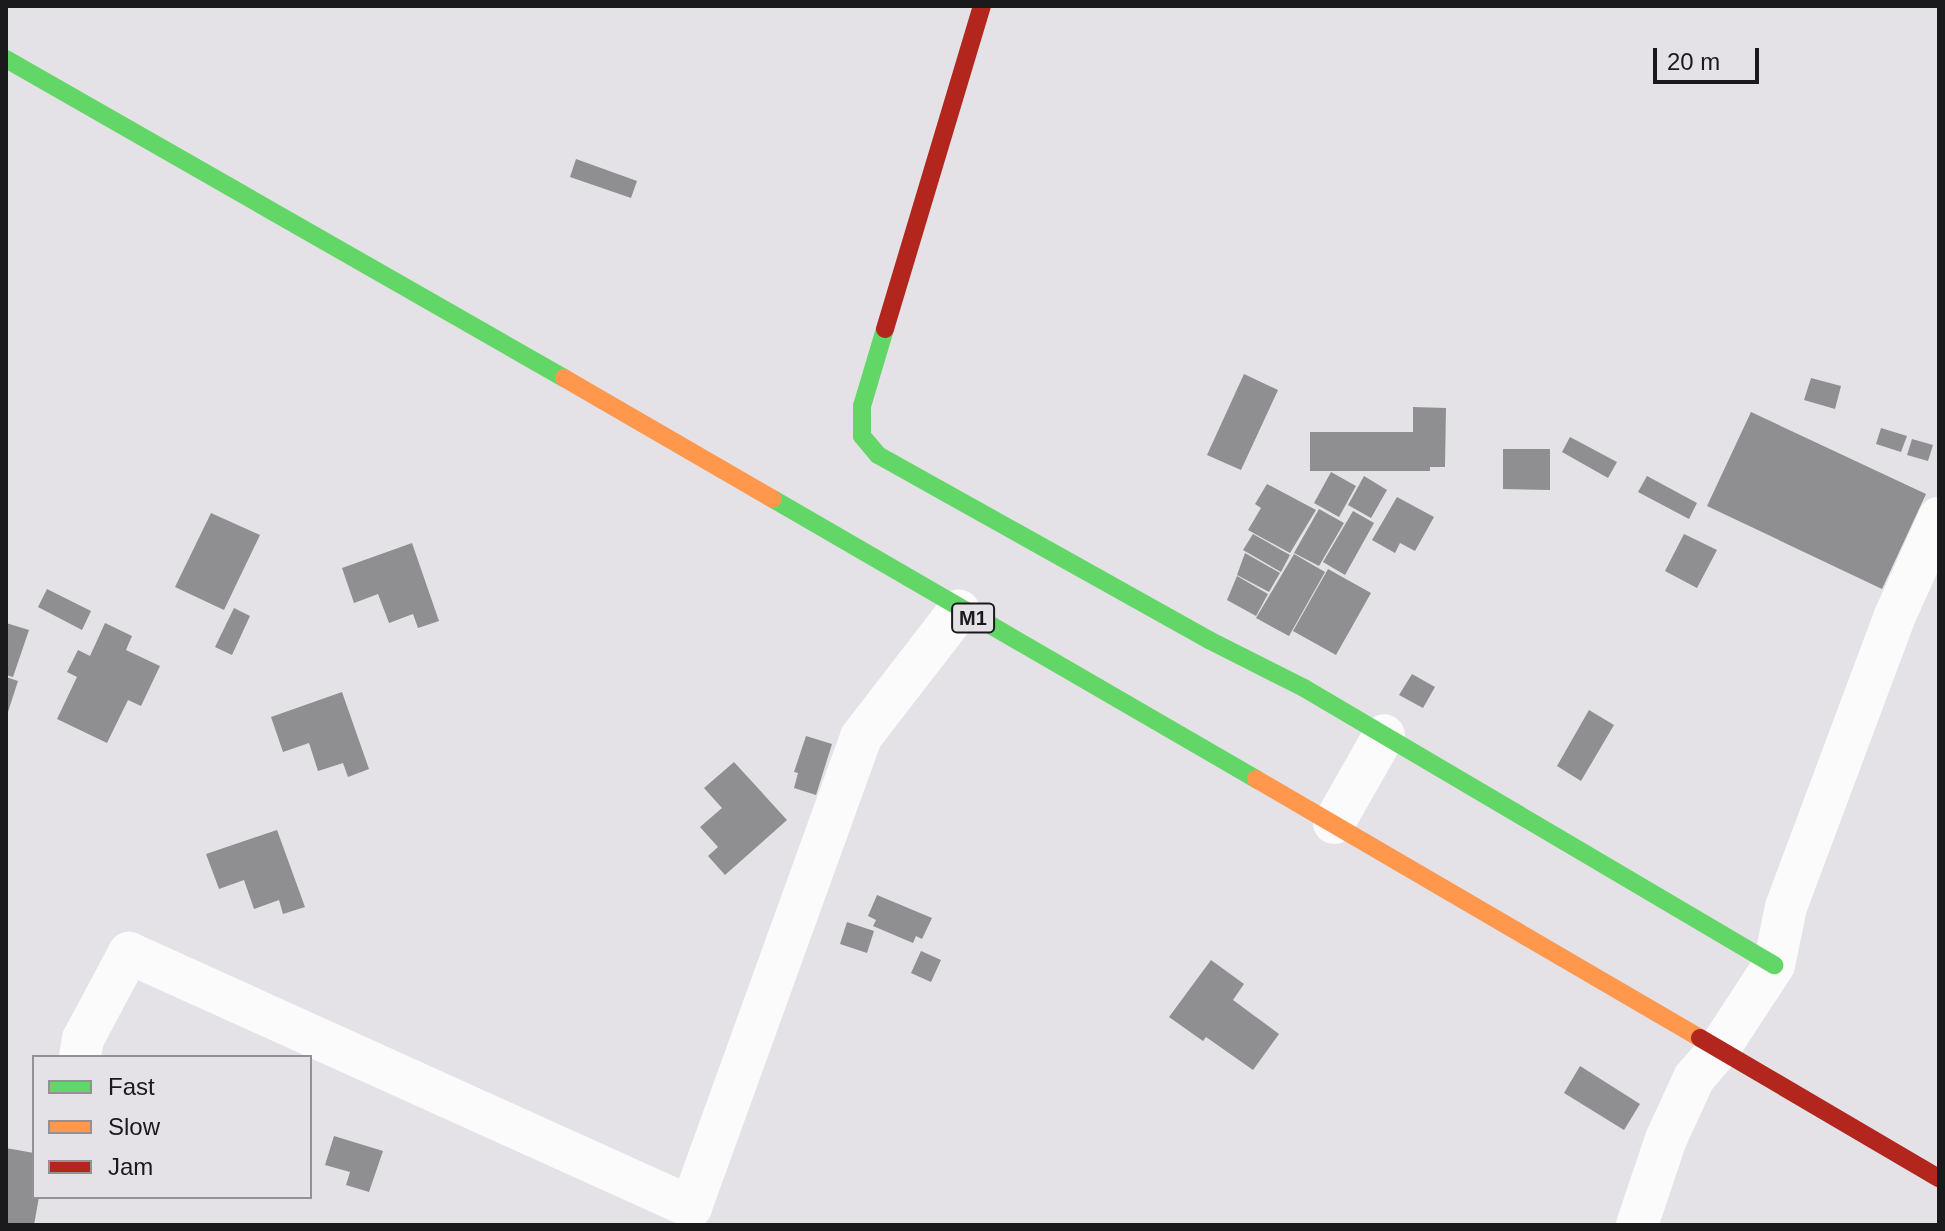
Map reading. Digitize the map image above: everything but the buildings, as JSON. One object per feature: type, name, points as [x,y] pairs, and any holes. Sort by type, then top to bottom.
[{"type":"main road","points":[[982,6],[862,406],[862,436],[878,455],[1384,735],[1774,965]]},
{"type":"main road","name":"M1","points":[[6,59],[677,442],[959,610],[1334,823],[1939,1178]]},
{"type":"street","points":[[1637,1225],[1666,1139],[1694,1078],[1719,1049],[1774,965],[1786,907],[1894,618],[1939,518]]},
{"type":"street","points":[[80,1055],[83,1039],[129,953],[691,1207],[861,737],[959,610]]},
{"type":"street","points":[[1334,823],[1384,735]]},
{"type":"traffic: fast","points":[[6,59],[564,378]]},
{"type":"traffic: fast","points":[[885,329],[862,406],[862,436],[878,455],[1209,640],[1304,688],[1774,965]]},
{"type":"traffic: fast","points":[[773,499],[1256,779]]},
{"type":"traffic: slow","points":[[564,378],[773,499]]},
{"type":"traffic: slow","points":[[1256,779],[1700,1038]]},
{"type":"traffic: jam","points":[[885,329],[982,6]]},
{"type":"traffic: jam","points":[[1700,1038],[1939,1178]]}]
